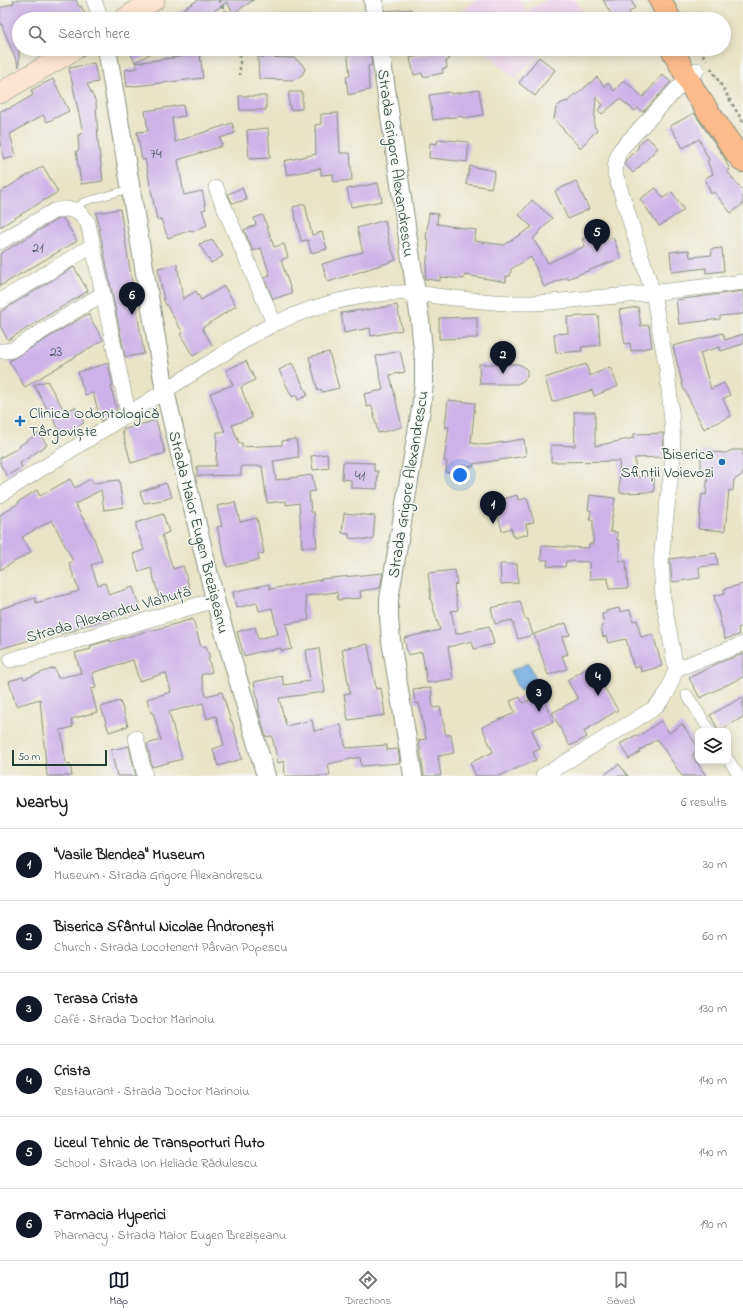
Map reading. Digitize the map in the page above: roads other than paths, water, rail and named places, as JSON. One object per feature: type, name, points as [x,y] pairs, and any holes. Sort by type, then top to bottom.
[{"type":"main road","points":[[135,12],[154,0]]},
{"type":"main road","points":[[648,0],[654,12]]},
{"type":"main road","points":[[660,0],[666,12]]},
{"type":"main road","points":[[0,93],[63,56]]},
{"type":"main road","points":[[678,56],[743,147]]},
{"type":"main road","points":[[688,56],[692,74],[704,106],[743,161]]},
{"type":"street","points":[[94,0],[98,12]]},
{"type":"street","points":[[373,0],[375,12]]},
{"type":"street","name":"Strada Maior Eugen Brezișeanu","points":[[108,56],[166,391],[215,600],[263,775]]},
{"type":"street","name":"Strada Grigore Alexandrescu","points":[[381,56],[416,293],[424,360],[424,383],[417,439],[389,599],[390,641],[413,776]]},
{"type":"street","points":[[543,776],[653,709],[667,693],[676,668],[664,598],[661,562],[673,457],[672,422],[667,369],[653,293],[615,173],[616,161],[620,150],[692,74]]},
{"type":"street","points":[[671,96],[695,100],[704,106]]},
{"type":"street","points":[[216,188],[274,323]]},
{"type":"street","points":[[0,242],[54,211],[65,209],[76,210],[88,223],[128,414]]},
{"type":"street","points":[[0,301],[92,246]]},
{"type":"street","points":[[0,494],[253,335],[274,323],[318,306],[373,295],[416,293],[475,301],[528,303],[653,293],[743,282]]},
{"type":"street","points":[[0,351],[12,350],[102,294]]},
{"type":"street","name":"Strada Alexandru Vlahuță","points":[[11,660],[215,600]]},
{"type":"street","points":[[676,668],[743,644]]},
{"type":"street","points":[[687,695],[708,728]]},
{"type":"street","points":[[136,738],[145,776]]},
{"type":"street","points":[[731,764],[739,776]]},
{"type":"lane","points":[[76,210],[83,202],[131,188]]},
{"type":"water","points":[[529,663],[538,683],[519,690],[510,671]]},
{"type":"place","name":"Liceul Tehnic de Transporturi Auto","points":[[597,252]]},
{"type":"place","name":"Farmacia Hyperici","points":[[132,315]]},
{"type":"place","name":"Biserica Sfântul Nicolae Andronești","points":[[503,374]]},
{"type":"place","name":"Clinica Odontologică Târgoviște","points":[[20,421]]},
{"type":"place","name":"Biserica Sfinții Voievozi","points":[[722,462]]},
{"type":"place","name":"\"Vasile Blendea\" Museum","points":[[493,524]]},
{"type":"place","name":"Crista","points":[[598,696]]},
{"type":"place","name":"Terasa Crista","points":[[539,712]]}]
